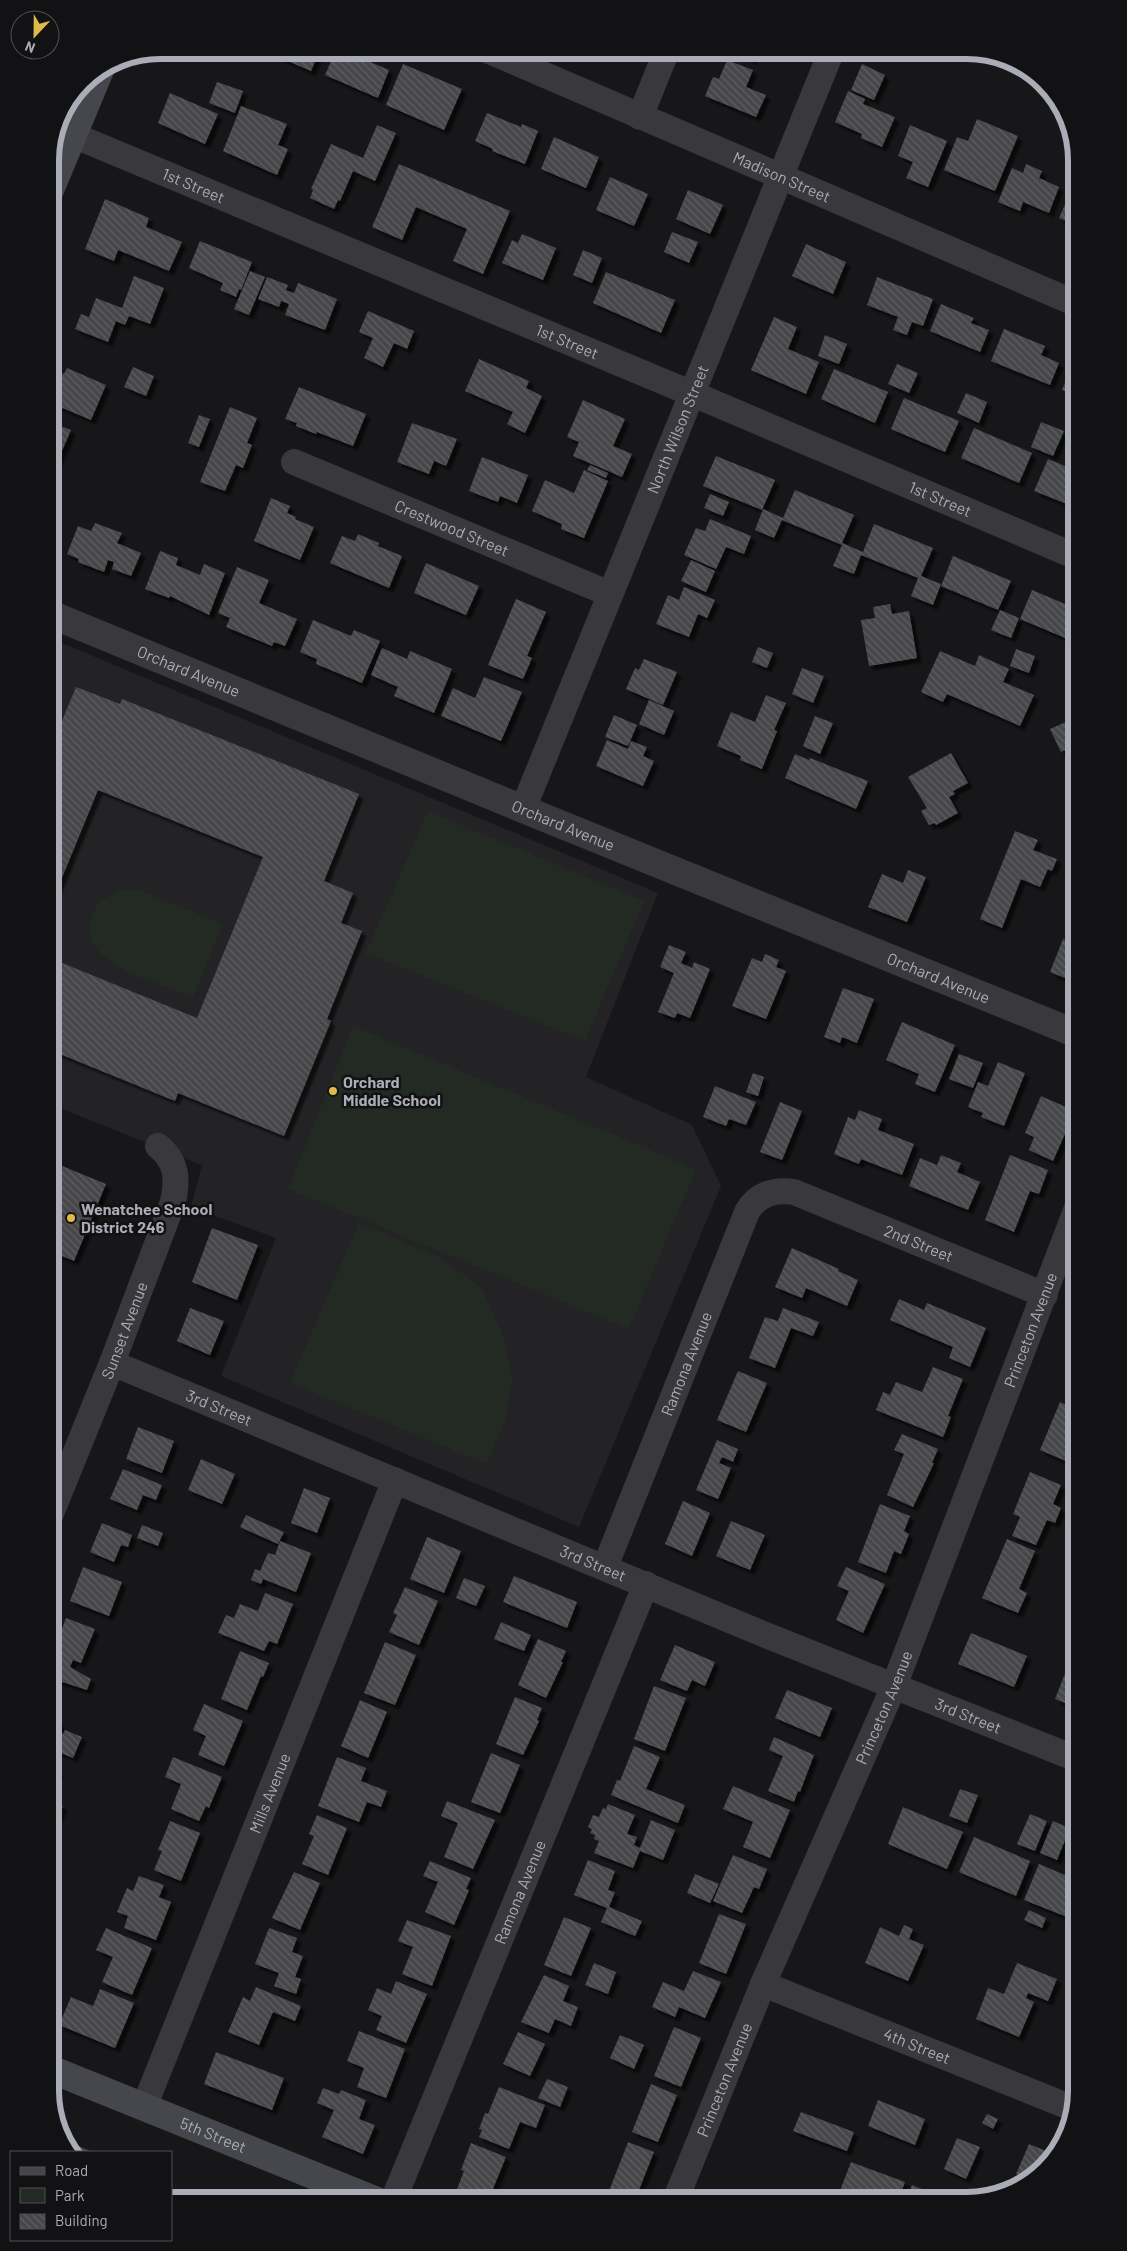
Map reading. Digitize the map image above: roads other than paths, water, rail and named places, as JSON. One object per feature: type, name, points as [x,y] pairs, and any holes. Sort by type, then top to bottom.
[{"type":"main road","points":[[59,152],[64,132],[91,86]]},
{"type":"main road","name":"5th Street","points":[[59,2073],[144,2107],[324,2191]]},
{"type":"street","name":"Madison Street","points":[[508,59],[1068,300]]},
{"type":"street","points":[[640,117],[663,59]]},
{"type":"street","name":"North Wilson Street","points":[[523,809],[828,59]]},
{"type":"street","name":"1st Street","points":[[64,132],[693,394],[1068,553]]},
{"type":"street","name":"Crestwood Street","points":[[294,462],[610,594]]},
{"type":"street","name":"Orchard Avenue","points":[[59,618],[1068,1030]]},
{"type":"street","name":"Sunset Avenue","points":[[59,1494],[112,1363],[173,1202],[176,1170],[166,1152],[158,1146]]},
{"type":"street","name":"Ramona Avenue","points":[[605,1567],[752,1202],[780,1190],[794,1192]]},
{"type":"street","name":"2nd Street","points":[[794,1192],[1045,1295]]},
{"type":"street","name":"Princeton Avenue","points":[[680,2192],[763,1984],[894,1686],[1045,1295],[1051,1273],[1068,1230]]},
{"type":"street","name":"3rd Street","points":[[112,1363],[894,1686],[1068,1755]]},
{"type":"street","name":"Mills Avenue","points":[[144,2107],[396,1480]]},
{"type":"street","name":"Ramona Avenue","points":[[397,2192],[646,1584]]},
{"type":"street","name":"4th Street","points":[[763,1984],[1067,2106]]},
{"type":"place","name":"Orchard Middle School","points":[[333,1091]]},
{"type":"place","name":"Wenatchee School District 246","points":[[71,1218]]}]
